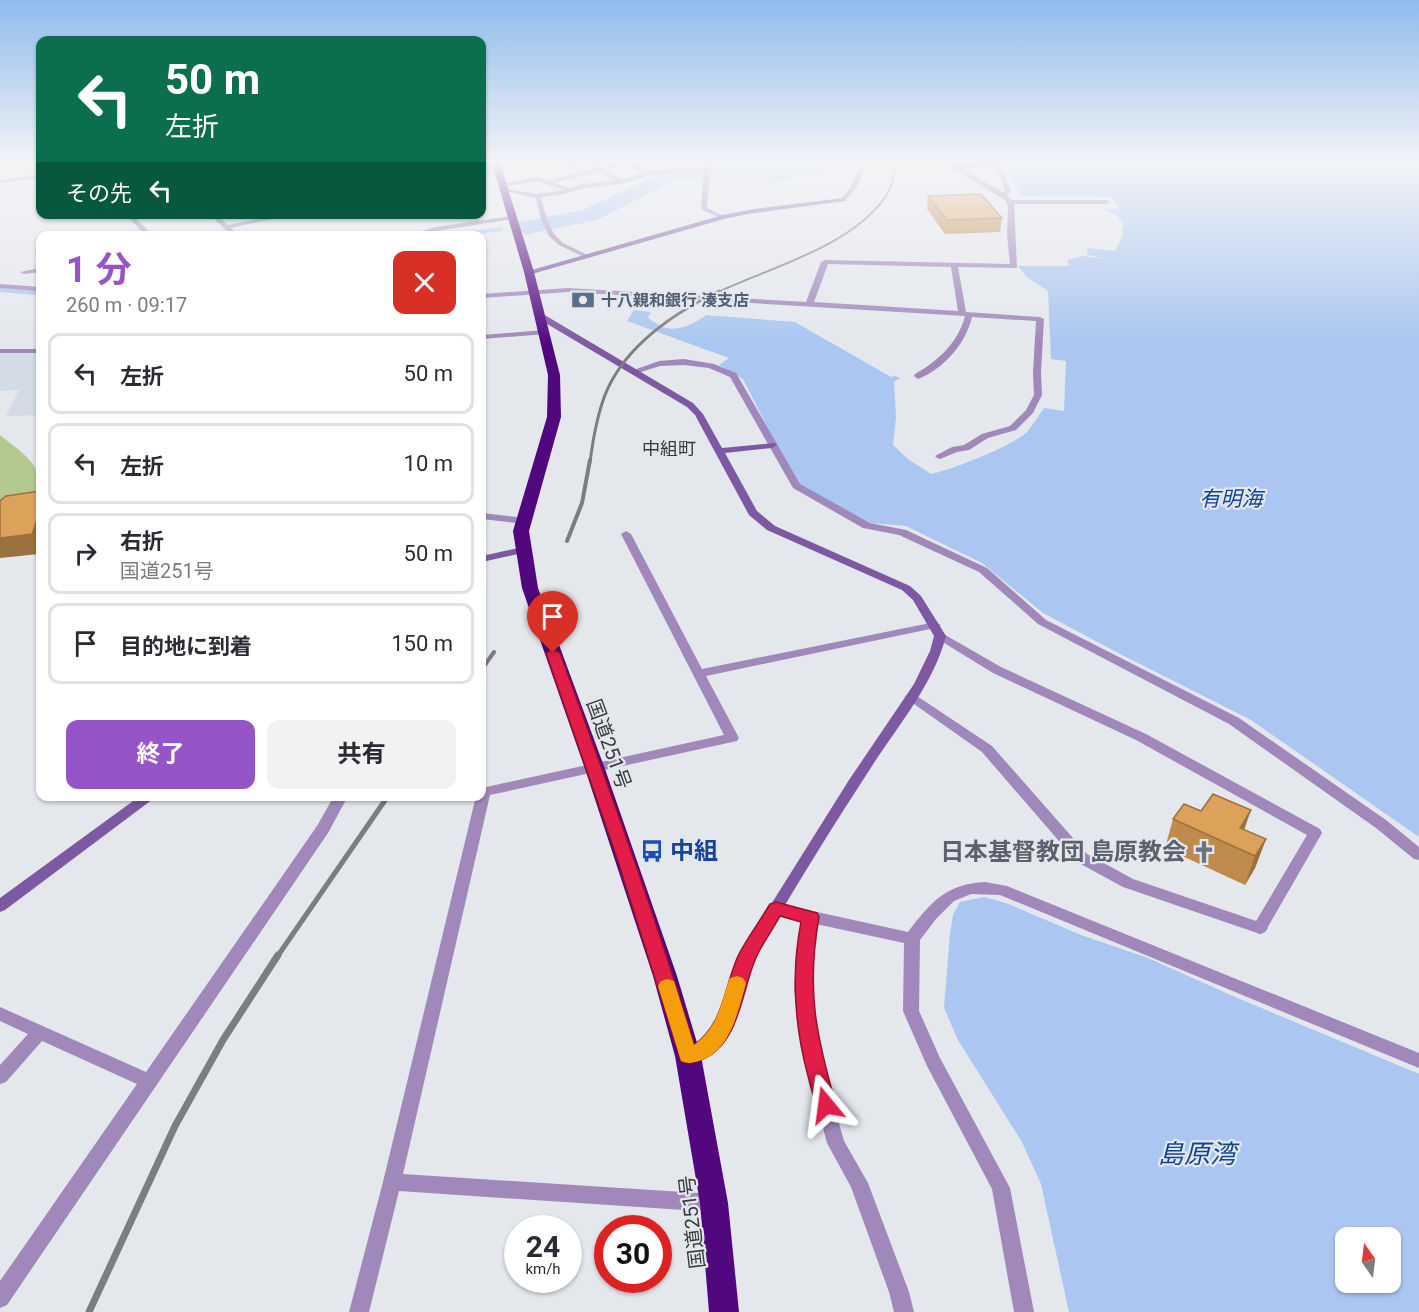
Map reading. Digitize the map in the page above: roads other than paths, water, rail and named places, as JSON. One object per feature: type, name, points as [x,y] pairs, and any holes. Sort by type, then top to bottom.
[{"type":"highway","name":"国道251号","points":[[512,221],[529,272],[554,375],[554,417],[521,531],[530,588],[595,769],[665,976],[688,1056],[714,1203],[724,1312]]},
{"type":"street","points":[[220,221],[231,231]]},
{"type":"street","points":[[227,227],[256,221]]},
{"type":"street","points":[[434,231],[487,221]]},
{"type":"street","points":[[545,221],[551,234],[561,243],[588,257]]},
{"type":"street","points":[[529,272],[709,221]]},
{"type":"street","points":[[809,304],[825,262],[1014,266],[1011,221]]},
{"type":"street","points":[[918,376],[938,363],[967,328],[954,264]]},
{"type":"street","points":[[24,272],[36,270]]},
{"type":"street","points":[[0,286],[36,289]]},
{"type":"street","points":[[486,296],[568,290],[639,293],[1040,320],[1038,395],[1030,411],[1013,428],[985,436],[966,448],[955,449],[940,456]]},
{"type":"street","points":[[486,336],[542,324],[635,371],[690,405],[699,414],[753,513],[771,528],[900,585],[917,598],[937,631],[997,670],[1141,737],[1315,833],[1260,928],[1128,883],[1082,858],[987,749],[911,696]]},
{"type":"street","points":[[0,351],[36,351]]},
{"type":"street","points":[[635,371],[659,364],[684,362],[711,366],[733,375],[796,486],[867,526],[902,532],[983,570],[1042,622],[1234,721],[1381,824],[1419,855]]},
{"type":"street","points":[[720,451],[772,445]]},
{"type":"street","points":[[486,516],[524,521]]},
{"type":"street","points":[[486,792],[732,738],[626,534]]},
{"type":"street","points":[[486,558],[523,550]]},
{"type":"street","points":[[698,674],[937,631]]},
{"type":"street","points":[[688,1056],[700,1052],[713,1042],[724,1024],[747,957],[935,657],[937,631]]},
{"type":"street","points":[[0,906],[143,801]]},
{"type":"street","points":[[0,1298],[323,829],[337,801]]},
{"type":"street","points":[[359,1312],[482,801]]},
{"type":"street","points":[[1024,1312],[1001,1188],[933,1061],[911,1011],[912,939],[943,899],[955,892],[986,886],[1002,890],[1419,1061]]},
{"type":"street","points":[[776,909],[912,939]]},
{"type":"street","points":[[810,917],[804,951],[802,990],[810,1049],[837,1143],[859,1183],[899,1292],[904,1312]]},
{"type":"street","points":[[0,1014],[150,1082]]},
{"type":"street","points":[[0,1077],[40,1032]]},
{"type":"street","points":[[392,1182],[714,1203]]},
{"type":"water","name":"有明海","points":[[1122,221],[1419,221],[1419,837],[1251,720],[1043,613],[982,563],[906,526],[871,523],[796,484],[743,379],[719,365],[729,358],[627,321],[634,310],[651,312],[648,318],[663,327],[672,329],[689,325],[706,315],[795,322],[891,377],[900,378],[894,382],[896,417],[893,445],[908,459],[931,474],[953,468],[1009,444],[1027,432],[1044,408],[1064,411],[1066,361],[1051,359],[1048,291],[1027,277],[1018,266],[1069,266],[1067,260],[1082,256],[1108,259],[1087,255],[1088,248],[1115,251],[1123,235],[1122,226],[1125,225]]},
{"type":"water","name":"島原湾","points":[[984,897],[1006,903],[1081,935],[1148,958],[1419,1074],[1419,1312],[1069,1312],[1041,1184],[1022,1142],[958,1040],[944,1008],[953,915],[960,902]]},
{"type":"waterway","points":[[527,227],[557,221]]},
{"type":"waterway","points":[[486,231],[501,229]]},
{"type":"waterway","points":[[0,290],[36,293]]},
{"type":"waterway","points":[[17,291],[36,293]]},
{"type":"railway","points":[[716,293],[829,244],[862,221]]},
{"type":"railway","points":[[590,462],[602,403],[624,362],[652,333],[668,321],[719,291]]},
{"type":"railway","points":[[567,541],[582,503],[590,460]]},
{"type":"railway","points":[[486,663],[494,652]]},
{"type":"railway","points":[[277,957],[385,801]]},
{"type":"railway","points":[[89,1312],[175,1126],[223,1040],[278,955]]},
{"type":"place","name":"十八親和銀行 湊支店","points":[[583,300]]},
{"type":"place","name":"中組","points":[[652,851]]},
{"type":"place","name":"日本基督教団 島原教会","points":[[1204,852]]},
{"type":"district","name":"中組町","points":[[669,448]]}]
